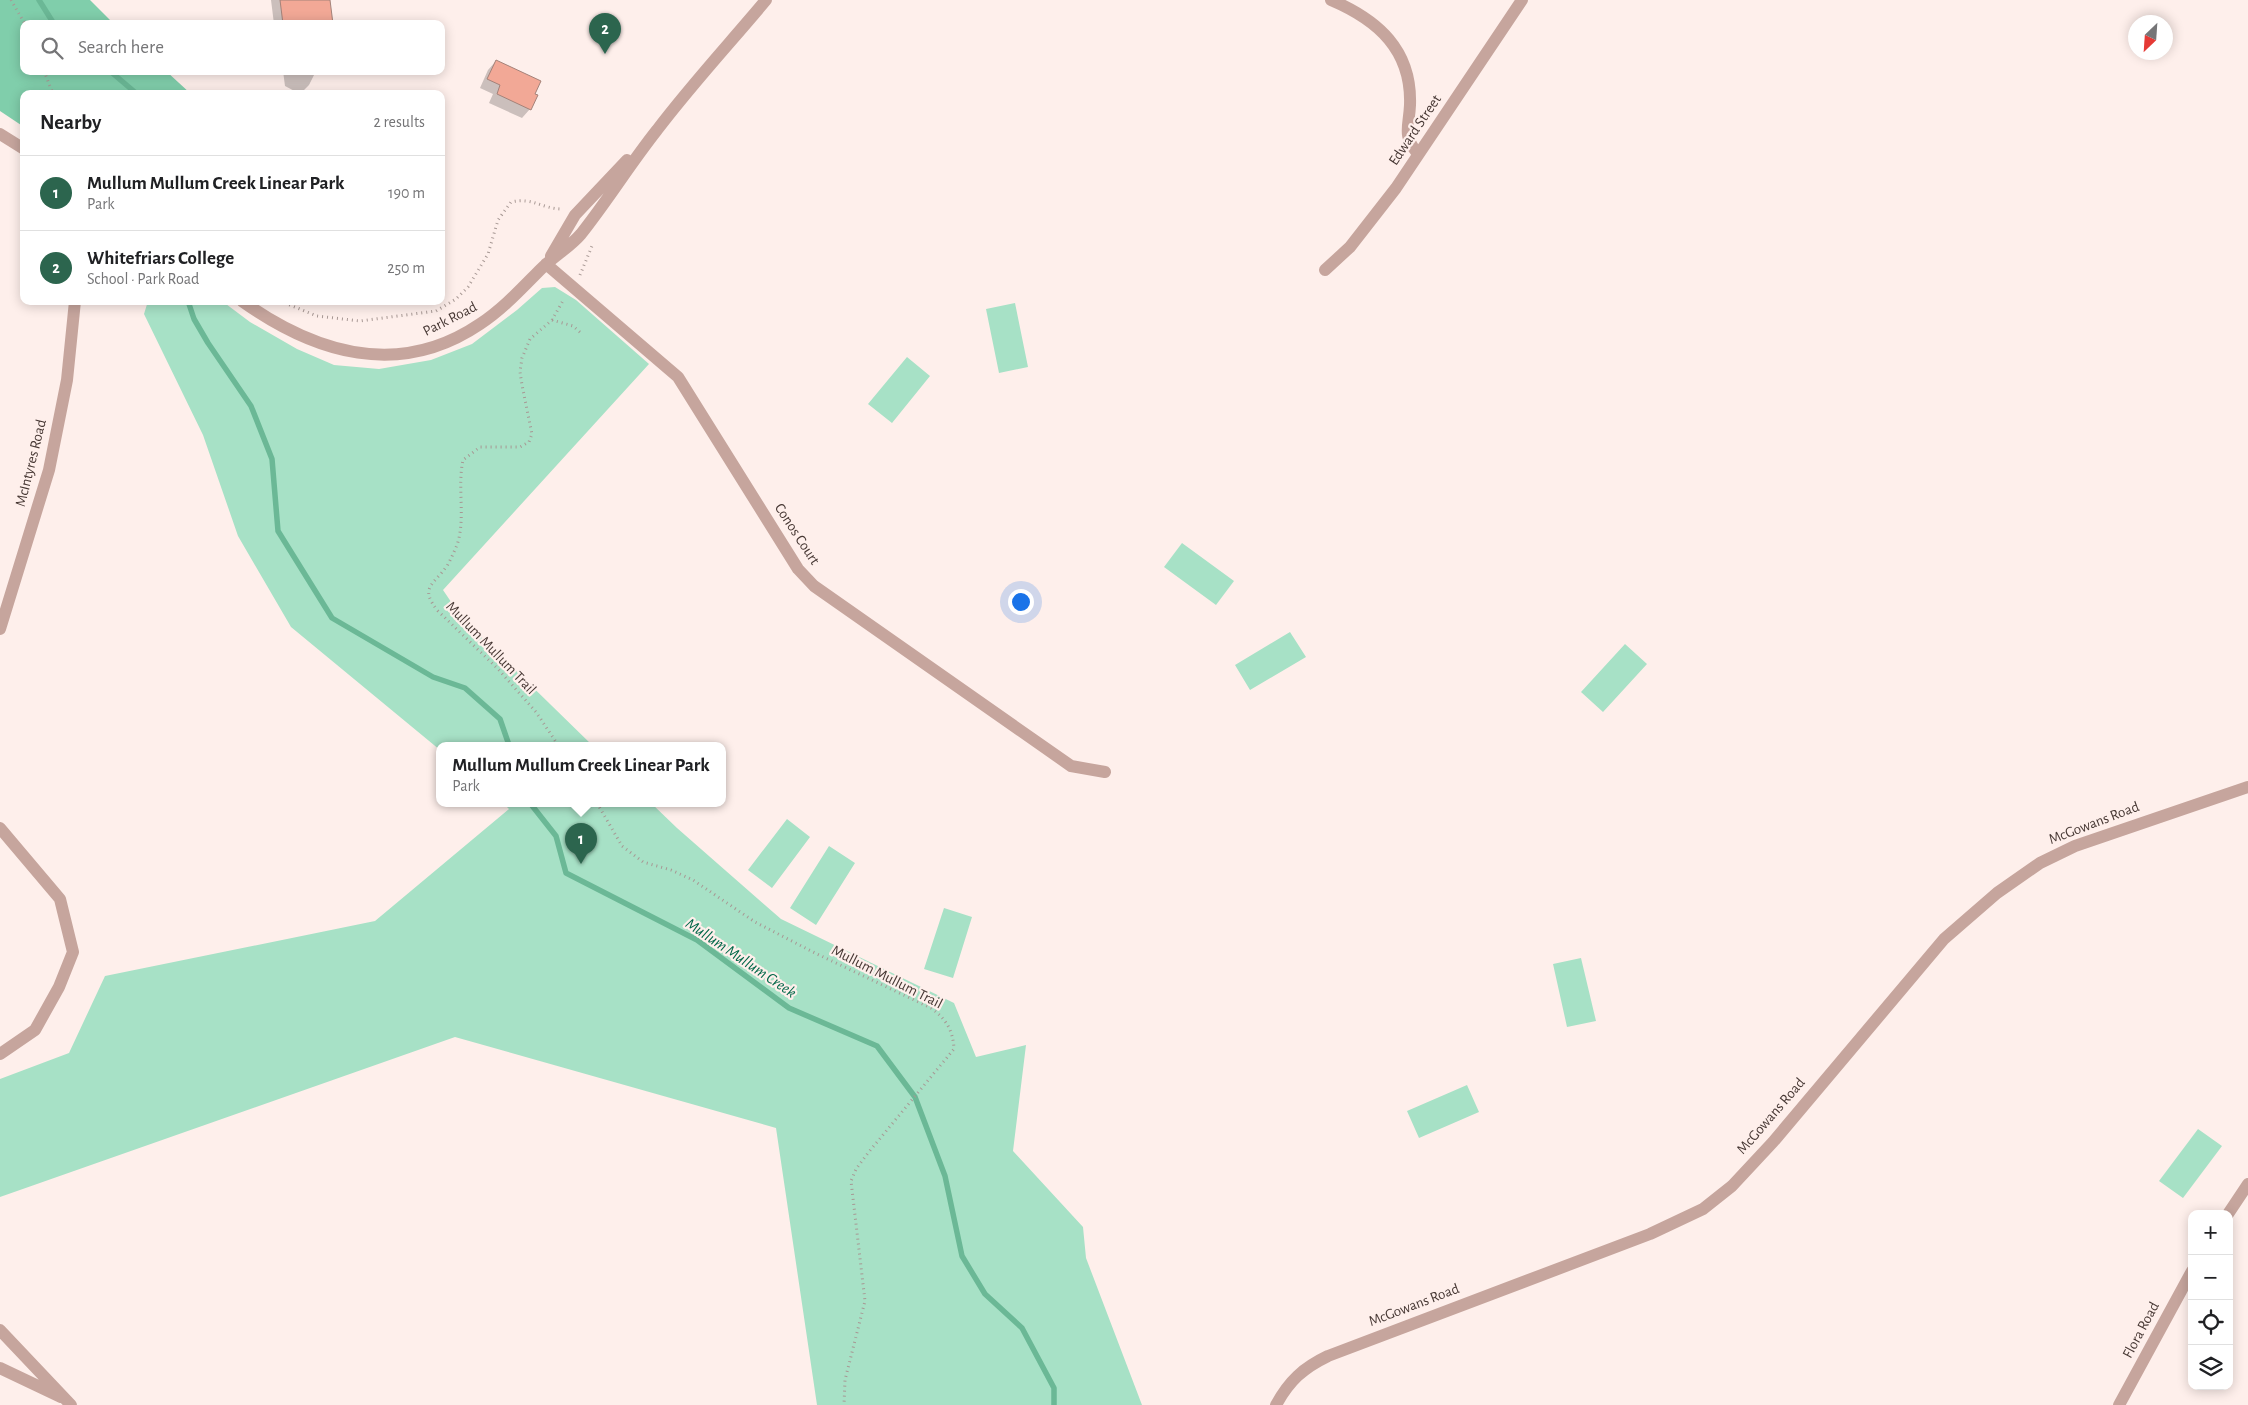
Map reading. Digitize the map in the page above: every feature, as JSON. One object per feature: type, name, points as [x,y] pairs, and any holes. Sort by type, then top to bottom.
[{"type":"street","name":"Park Road","points":[[247,305],[259,314],[297,335],[329,348],[358,354],[388,355],[424,351],[479,325],[500,309],[546,264],[579,236],[657,130],[766,0]]},
{"type":"street","points":[[1331,0],[1369,21],[1388,36],[1401,55],[1411,91],[1406,134],[1409,143],[1418,154]]},
{"type":"street","name":"Edward Street","points":[[1325,270],[1350,248],[1373,219],[1477,70],[1522,0]]},
{"type":"street","name":"Park Road","points":[[546,264],[575,215],[657,130]]},
{"type":"street","points":[[0,134],[20,146]]},
{"type":"street","name":"Conos Court","points":[[546,264],[678,377],[798,569],[814,586],[1071,766],[1105,772]]},
{"type":"street","name":"McIntyres Road","points":[[0,629],[49,470],[67,380],[75,305]]},
{"type":"street","name":"McGowans Road","points":[[1276,1405],[1295,1376],[1310,1364],[1650,1234],[1702,1209],[1732,1186],[1773,1142],[1944,939],[1997,893],[2040,863],[2076,846],[2248,787]]},
{"type":"street","points":[[0,828],[60,899],[73,952],[59,987],[35,1030],[0,1054]]},
{"type":"street","points":[[2231,1210],[2248,1184]]},
{"type":"street","name":"Flora Road","points":[[2119,1405],[2188,1278]]},
{"type":"street","points":[[0,1331],[69,1402]]},
{"type":"street","points":[[0,1368],[69,1402]]},
{"type":"path","points":[[11,0],[23,20]]},
{"type":"path","points":[[46,75],[51,90]]},
{"type":"path","points":[[290,305],[317,316],[360,321],[414,316],[436,311],[446,306],[468,287],[488,254],[498,220],[511,202],[530,200],[546,208],[565,209],[575,215]]},
{"type":"path","name":"Mullum Mullum Trail","points":[[556,742],[536,712],[498,669],[438,611],[430,601],[428,591],[431,583],[447,566],[458,541],[460,475],[463,460],[480,447],[520,447],[528,442],[532,434],[520,372],[522,358],[530,339],[552,320],[582,273],[597,234],[587,226]]},
{"type":"path","points":[[552,320],[573,326],[581,333]]},
{"type":"path","name":"Mullum Mullum Trail","points":[[599,807],[622,846],[643,862],[671,870],[693,880],[756,922],[831,962],[931,1008],[942,1016],[949,1026],[954,1049],[868,1153],[856,1169],[851,1181],[865,1300],[845,1380],[844,1405]]},
{"type":"green space","points":[[0,0],[90,0],[110,20],[20,20],[20,75],[170,75],[187,90],[20,90],[20,124],[0,111]]},
{"type":"green space","points":[[555,287],[576,300],[649,364],[443,590],[462,618],[589,742],[436,742],[436,747],[291,627],[238,536],[203,435],[144,314],[147,305],[227,305],[250,322],[297,349],[334,365],[379,369],[431,360],[472,344],[517,310],[542,288]]},
{"type":"green space","points":[[1015,303],[1028,367],[999,373],[986,309]]},
{"type":"green space","points":[[907,357],[930,376],[892,423],[868,404]]},
{"type":"green space","points":[[1182,543],[1234,581],[1216,605],[1164,567]]},
{"type":"green space","points":[[1290,632],[1306,657],[1250,690],[1235,665]]},
{"type":"green space","points":[[1625,644],[1647,664],[1603,712],[1581,692]]},
{"type":"green space","points":[[507,807],[655,807],[781,919],[954,1003],[976,1057],[1026,1045],[1013,1151],[1083,1227],[1086,1258],[1142,1405],[817,1405],[776,1128],[455,1037],[0,1197],[0,1079],[69,1053],[105,976],[375,921],[509,809]]},
{"type":"green space","points":[[787,819],[810,837],[772,888],[748,870]]},
{"type":"green space","points":[[829,846],[855,863],[816,925],[790,908]]},
{"type":"green space","points":[[944,908],[972,917],[953,978],[924,969]]},
{"type":"green space","points":[[1581,958],[1596,1021],[1567,1027],[1553,964]]},
{"type":"green space","points":[[1467,1085],[1479,1112],[1419,1138],[1407,1111]]},
{"type":"green space","points":[[2198,1129],[2222,1146],[2183,1198],[2159,1181]]},
{"type":"building","points":[[280,0],[330,0],[332,20],[282,20]]},
{"type":"building","points":[[496,60],[541,81],[535,94],[538,95],[531,110],[497,94],[500,85],[487,79]]},
{"type":"waterway","name":"Mullum Mullum Creek","points":[[39,0],[52,20]]},
{"type":"waterway","name":"Mullum Mullum Creek","points":[[115,75],[132,90]]},
{"type":"waterway","name":"Mullum Mullum Creek","points":[[189,305],[194,319],[208,343],[251,406],[272,459],[278,531],[332,618],[433,677],[465,688],[500,719],[508,742]]},
{"type":"waterway","name":"Mullum Mullum Creek","points":[[533,807],[556,836],[566,873],[697,940],[789,1008],[877,1046],[915,1097],[945,1176],[962,1256],[985,1294],[1022,1328],[1054,1388],[1054,1405]]},
{"type":"place","name":"Whitefriars College","points":[[605,54]]},
{"type":"place","name":"Mullum Mullum Creek Linear Park","points":[[581,864]]}]
